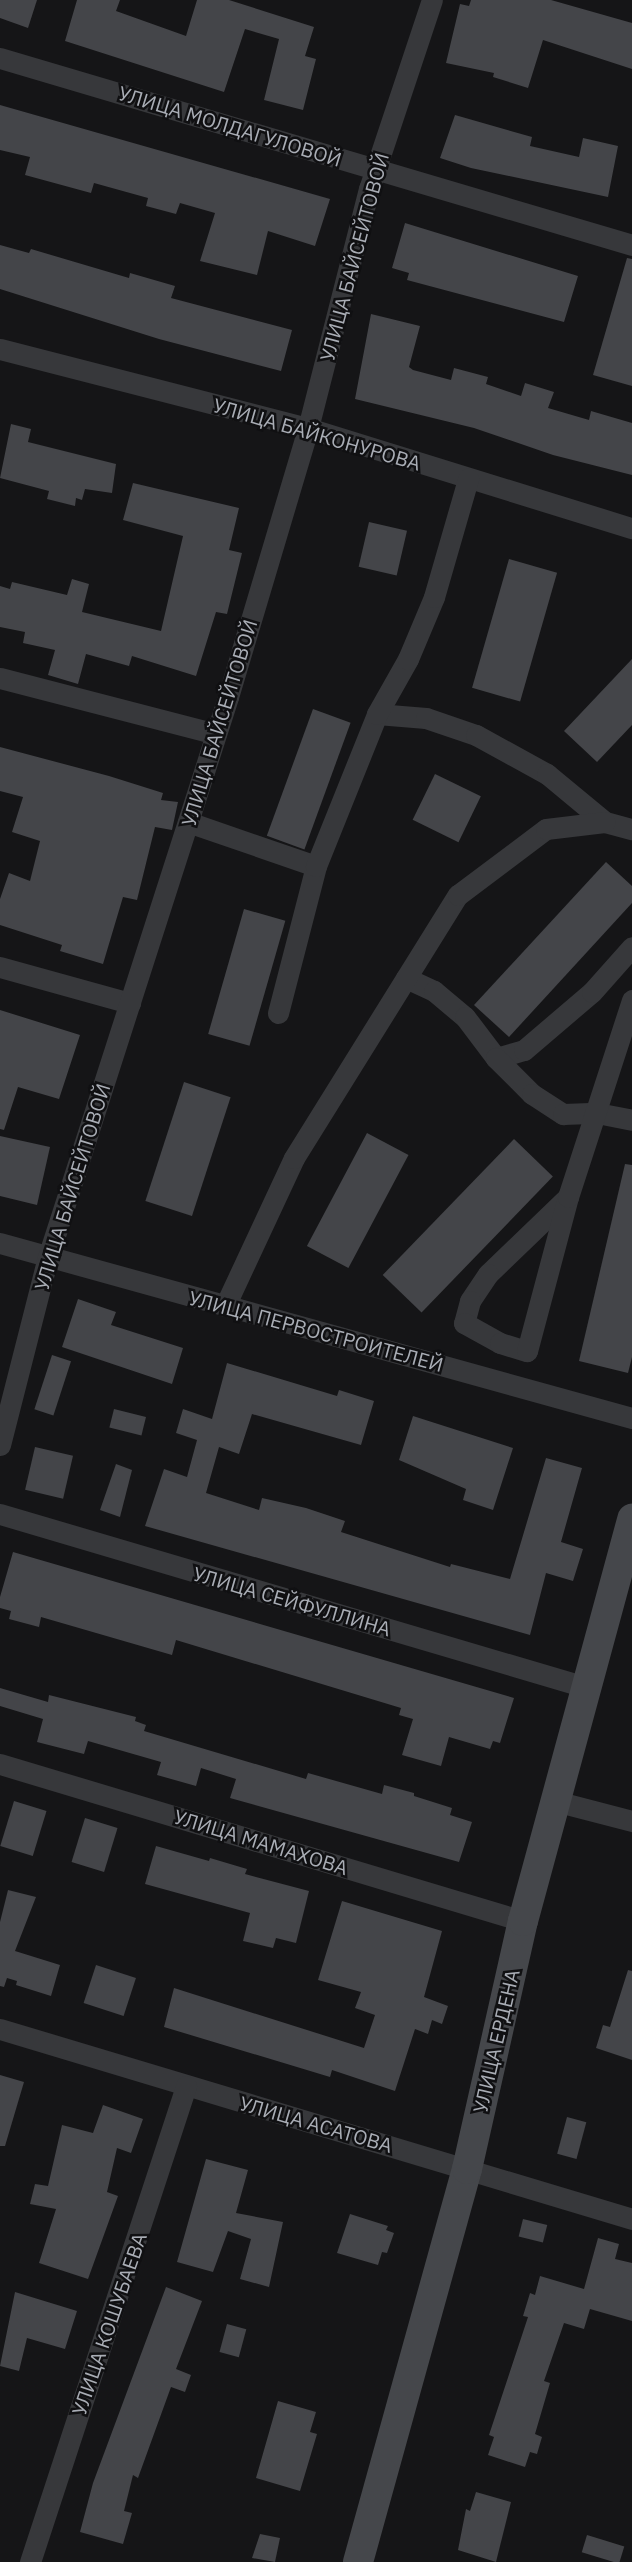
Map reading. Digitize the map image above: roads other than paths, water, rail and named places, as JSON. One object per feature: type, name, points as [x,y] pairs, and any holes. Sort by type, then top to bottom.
[{"type":"street","name":"УЛИЦА БАЙСЕЙТОВОЙ","points":[[0,1445],[48,1257],[216,734],[308,428],[376,170],[432,0]]},
{"type":"street","name":"УЛИЦА МОЛДАГУЛОВОЙ","points":[[0,58],[632,244]]},
{"type":"street","name":"УЛИЦА БАЙКОНУРОВА","points":[[0,349],[308,428],[632,528]]},
{"type":"street","points":[[278,1013],[316,866],[377,714],[408,659],[434,597],[468,479]]},
{"type":"street","points":[[0,678],[216,734]]},
{"type":"street","points":[[377,714],[426,718],[476,735],[547,774],[605,822]]},
{"type":"street","points":[[188,822],[316,866]]},
{"type":"street","points":[[225,1306],[294,1158],[459,895],[511,853],[546,829],[605,822],[632,828]]},
{"type":"street","points":[[496,1058],[524,1050],[592,992],[632,947]]},
{"type":"street","points":[[0,967],[130,1003]]},
{"type":"street","points":[[406,978],[434,991],[465,1017],[496,1058],[532,1094],[563,1114],[597,1113],[632,1120]]},
{"type":"street","points":[[568,1197],[488,1274],[470,1301],[464,1323],[500,1343],[527,1351],[568,1197],[632,1000]]},
{"type":"street","name":"УЛИЦА ПЕРВОСТРОИТЕЛЕЙ","points":[[0,1243],[632,1418]]},
{"type":"street","name":"УЛИЦА СЕЙФУЛЛИНА","points":[[0,1514],[585,1687]]},
{"type":"street","name":"УЛИЦА ЕРДЕНА","points":[[354,2557],[467,2169],[523,1921],[632,1519]]},
{"type":"street","name":"УЛИЦА МАМАХОВА","points":[[0,1764],[523,1921]]},
{"type":"street","points":[[555,1801],[632,1821]]},
{"type":"street","name":"УЛИЦА АСАТОВА","points":[[0,2030],[632,2219]]},
{"type":"street","name":"УЛИЦА КОШУБАЕВА","points":[[30,2562],[186,2086]]}]
